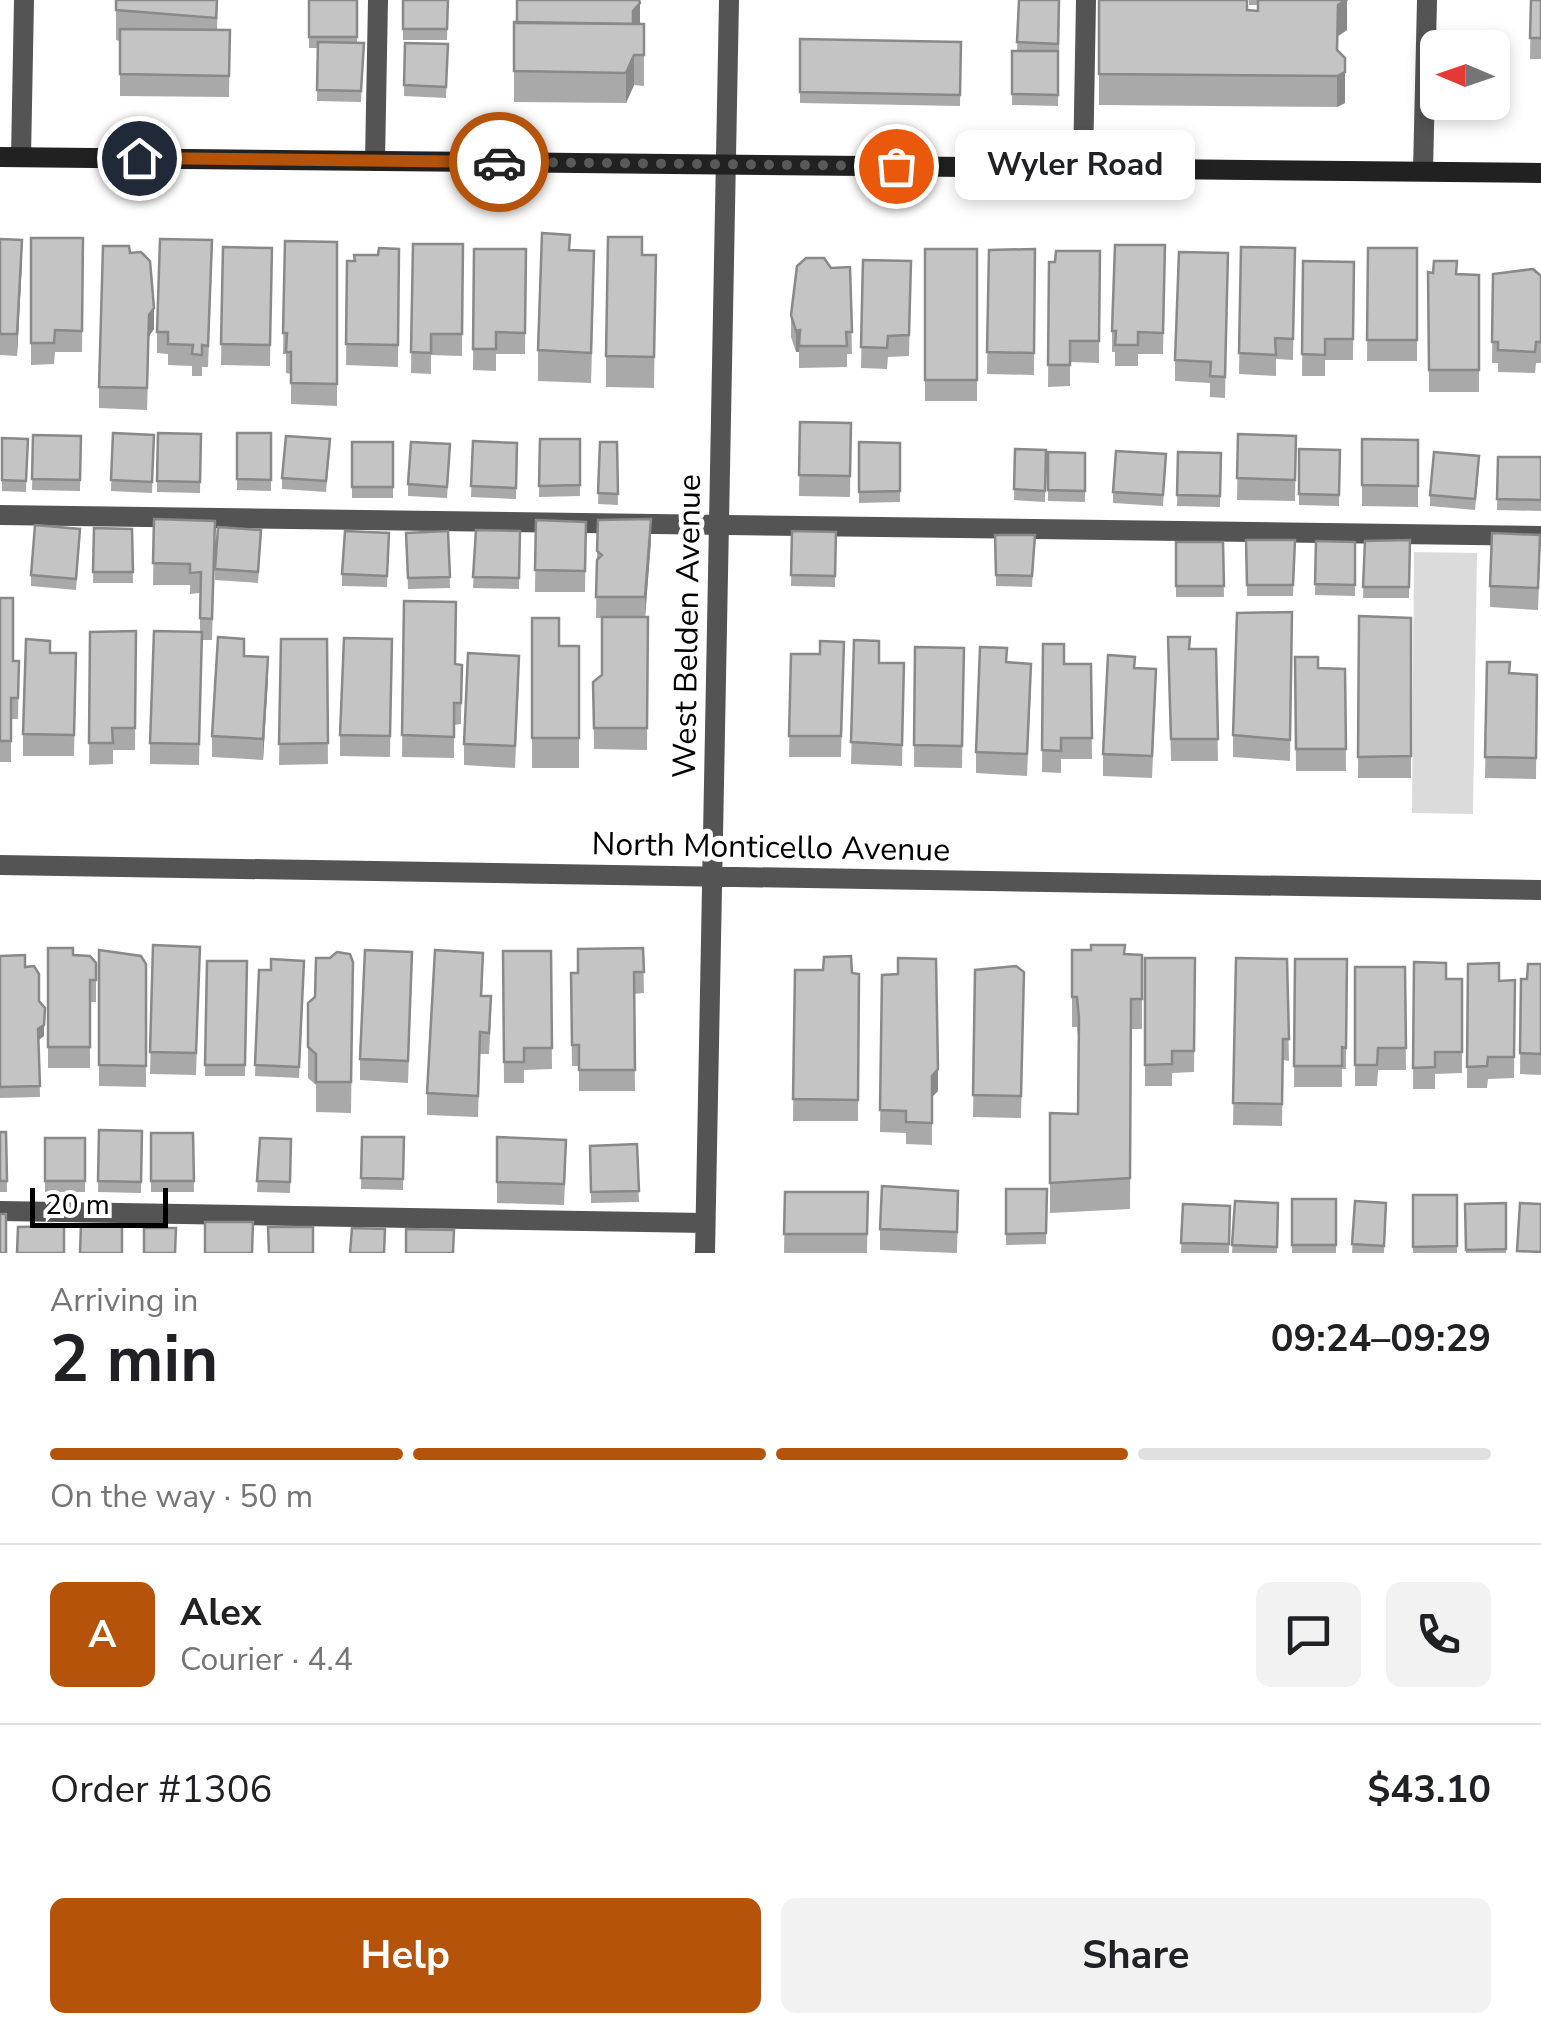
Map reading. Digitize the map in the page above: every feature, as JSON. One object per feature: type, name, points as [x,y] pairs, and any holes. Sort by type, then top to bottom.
[{"type":"street","points":[[24,0],[10,157],[1541,173]]},
{"type":"street","points":[[375,161],[378,0]]},
{"type":"street","name":"West Belden Avenue","points":[[705,1253],[729,0]]},
{"type":"street","points":[[1083,168],[1086,0]]},
{"type":"street","points":[[1423,172],[1427,0]]},
{"type":"street","points":[[0,514],[1541,536]]},
{"type":"street","name":"North Monticello Avenue","points":[[0,865],[1541,890]]},
{"type":"street","points":[[0,1212],[706,1223]]},
{"type":"shaded area","points":[[1414,552],[1477,553],[1473,814],[1412,813]]},
{"type":"building","points":[[116,0],[217,0],[216,18],[116,10]]},
{"type":"building","points":[[309,0],[357,0],[357,37],[309,37]]},
{"type":"building","points":[[403,0],[448,0],[447,29],[403,29]]},
{"type":"building","points":[[517,0],[640,3],[633,11],[633,24],[517,23]]},
{"type":"building","points":[[1019,0],[1059,0],[1058,44],[1017,42]]},
{"type":"building","points":[[1099,0],[1247,0],[1247,10],[1258,11],[1258,0],[1346,0],[1338,5],[1337,50],[1345,58],[1345,72],[1337,76],[1099,74]]},
{"type":"building","points":[[1531,0],[1541,0],[1541,38],[1530,38]]},
{"type":"building","points":[[514,22],[644,24],[644,55],[634,55],[626,73],[514,71]]},
{"type":"building","points":[[120,29],[230,30],[229,76],[120,74]]},
{"type":"building","points":[[800,39],[961,42],[960,95],[800,92]]},
{"type":"building","points":[[318,42],[364,43],[361,91],[317,90]]},
{"type":"building","points":[[405,43],[448,44],[446,87],[404,85]]},
{"type":"building","points":[[1012,51],[1058,51],[1058,95],[1012,94]]},
{"type":"building","points":[[542,233],[570,235],[569,250],[594,251],[591,353],[538,350]]},
{"type":"building","points":[[608,237],[642,237],[642,255],[656,255],[654,357],[606,356]]},
{"type":"building","points":[[31,238],[83,238],[82,331],[55,330],[54,343],[31,343]]},
{"type":"building","points":[[0,239],[22,240],[17,334],[0,334]]},
{"type":"building","points":[[160,239],[212,240],[208,346],[202,345],[202,355],[192,354],[193,345],[168,344],[168,332],[157,332]]},
{"type":"building","points":[[285,241],[337,242],[337,384],[291,383],[291,352],[286,352],[287,333],[283,333]]},
{"type":"building","points":[[413,244],[463,244],[462,334],[431,334],[431,353],[411,352]]},
{"type":"building","points":[[1115,245],[1165,245],[1163,333],[1138,332],[1138,345],[1115,345]]},
{"type":"building","points":[[103,246],[129,246],[130,253],[141,252],[150,261],[154,308],[149,315],[147,388],[99,387]]},
{"type":"building","points":[[223,247],[272,248],[270,345],[221,344]]},
{"type":"building","points":[[1241,247],[1295,248],[1293,339],[1275,338],[1276,355],[1239,353]]},
{"type":"building","points":[[379,248],[399,249],[398,345],[346,344],[347,261],[355,261],[354,255],[378,255]]},
{"type":"building","points":[[1368,248],[1417,248],[1417,340],[1367,340]]},
{"type":"building","points":[[474,249],[526,249],[525,333],[496,332],[496,349],[473,349]]},
{"type":"building","points":[[925,249],[977,249],[977,380],[925,380]]},
{"type":"building","points":[[1035,249],[1034,353],[987,352],[989,250]]},
{"type":"building","points":[[1056,251],[1100,251],[1099,341],[1070,341],[1070,365],[1048,365],[1049,262],[1055,262]]},
{"type":"building","points":[[1179,252],[1228,253],[1225,377],[1210,376],[1211,362],[1175,360]]},
{"type":"building","points":[[806,258],[824,258],[831,268],[850,267],[852,332],[846,332],[847,346],[799,346],[800,330],[796,331],[791,315],[797,266]]},
{"type":"building","points":[[863,260],[911,261],[909,335],[888,336],[887,348],[861,347]]},
{"type":"building","points":[[1303,261],[1354,262],[1353,339],[1325,339],[1325,355],[1302,354]]},
{"type":"building","points":[[1434,261],[1457,261],[1456,274],[1479,275],[1479,370],[1429,370],[1428,272],[1433,273]]},
{"type":"building","points":[[1533,269],[1541,276],[1541,342],[1536,342],[1535,352],[1498,350],[1498,342],[1492,342],[1493,274]]},
{"type":"building","points":[[800,422],[851,423],[850,476],[799,475]]},
{"type":"building","points":[[113,433],[154,435],[152,482],[111,480]]},
{"type":"building","points":[[158,433],[201,434],[200,482],[157,481]]},
{"type":"building","points":[[237,433],[271,433],[271,480],[237,479]]},
{"type":"building","points":[[1238,434],[1296,436],[1295,480],[1237,478]]},
{"type":"building","points":[[33,435],[81,436],[80,480],[32,479]]},
{"type":"building","points":[[286,436],[330,439],[326,481],[282,478]]},
{"type":"building","points":[[2,438],[28,439],[26,481],[2,480]]},
{"type":"building","points":[[540,439],[580,439],[580,485],[539,486]]},
{"type":"building","points":[[1362,439],[1418,440],[1418,486],[1362,485]]},
{"type":"building","points":[[473,441],[517,443],[516,488],[471,486]]},
{"type":"building","points":[[352,442],[393,442],[393,487],[352,487]]},
{"type":"building","points":[[411,442],[450,444],[447,487],[408,484]]},
{"type":"building","points":[[600,442],[617,442],[618,494],[598,493]]},
{"type":"building","points":[[859,442],[900,443],[900,491],[859,492]]},
{"type":"building","points":[[1015,449],[1046,450],[1045,491],[1014,489]]},
{"type":"building","points":[[1299,449],[1340,450],[1339,495],[1299,494]]},
{"type":"building","points":[[1116,451],[1166,454],[1163,495],[1113,492]]},
{"type":"building","points":[[1048,452],[1085,453],[1085,491],[1048,490]]},
{"type":"building","points":[[1178,452],[1221,453],[1220,496],[1177,495]]},
{"type":"building","points":[[1434,452],[1479,456],[1475,499],[1430,495]]},
{"type":"building","points":[[1498,457],[1541,457],[1541,500],[1497,499]]},
{"type":"building","points":[[154,519],[215,521],[212,619],[200,618],[201,572],[190,573],[190,564],[153,563]]},
{"type":"building","points":[[651,519],[645,597],[596,597],[597,560],[602,555],[597,551],[598,520]]},
{"type":"building","points":[[536,520],[586,522],[585,571],[535,570]]},
{"type":"building","points":[[35,525],[80,529],[76,579],[31,575]]},
{"type":"building","points":[[218,527],[261,530],[258,572],[215,569]]},
{"type":"building","points":[[94,528],[132,529],[133,572],[93,572]]},
{"type":"building","points":[[476,530],[520,531],[519,578],[473,577]]},
{"type":"building","points":[[345,531],[389,533],[387,576],[342,574]]},
{"type":"building","points":[[448,531],[450,577],[408,578],[406,533]]},
{"type":"building","points":[[792,531],[836,532],[835,576],[791,575]]},
{"type":"building","points":[[1492,533],[1540,535],[1538,588],[1490,586]]},
{"type":"building","points":[[995,535],[1035,535],[1032,576],[996,575]]},
{"type":"building","points":[[1246,540],[1295,540],[1293,585],[1247,585]]},
{"type":"building","points":[[1410,540],[1409,587],[1363,587],[1365,541]]},
{"type":"building","points":[[1316,541],[1355,542],[1355,585],[1315,584]]},
{"type":"building","points":[[1176,542],[1223,542],[1224,586],[1176,586]]},
{"type":"building","points":[[0,598],[13,598],[13,661],[19,661],[18,698],[11,698],[11,741],[0,741]]},
{"type":"building","points":[[404,601],[456,602],[455,664],[462,665],[461,703],[454,703],[454,737],[402,735]]},
{"type":"building","points":[[1292,612],[1290,740],[1233,735],[1237,613]]},
{"type":"building","points":[[1359,616],[1411,618],[1411,756],[1358,757]]},
{"type":"building","points":[[602,617],[648,617],[647,728],[594,728],[593,682],[602,675]]},
{"type":"building","points":[[532,618],[559,618],[559,646],[579,646],[579,738],[532,738]]},
{"type":"building","points":[[136,631],[135,728],[112,728],[113,743],[89,743],[90,632]]},
{"type":"building","points":[[154,631],[202,632],[199,744],[150,743]]},
{"type":"building","points":[[218,637],[244,639],[244,656],[268,657],[263,739],[212,736]]},
{"type":"building","points":[[1168,637],[1190,637],[1189,649],[1216,649],[1218,739],[1171,739]]},
{"type":"building","points":[[344,638],[392,639],[390,736],[340,735]]},
{"type":"building","points":[[26,639],[50,641],[50,653],[76,653],[74,735],[23,734]]},
{"type":"building","points":[[281,639],[327,639],[328,743],[279,744]]},
{"type":"building","points":[[854,640],[879,641],[879,663],[904,663],[902,745],[851,742]]},
{"type":"building","points":[[820,641],[844,642],[841,736],[789,736],[791,654],[820,654]]},
{"type":"building","points":[[1043,644],[1064,644],[1064,664],[1091,664],[1092,738],[1061,738],[1061,751],[1042,750]]},
{"type":"building","points":[[915,647],[964,648],[962,746],[914,745]]},
{"type":"building","points":[[980,647],[1007,648],[1006,662],[1031,664],[1027,754],[976,752]]},
{"type":"building","points":[[468,653],[519,656],[515,746],[464,744]]},
{"type":"building","points":[[1108,655],[1135,657],[1134,668],[1156,669],[1152,756],[1103,754]]},
{"type":"building","points":[[1295,657],[1318,657],[1318,668],[1345,669],[1346,749],[1296,749]]},
{"type":"building","points":[[1487,662],[1510,662],[1509,673],[1537,675],[1536,758],[1485,757]]},
{"type":"building","points":[[153,945],[200,947],[196,1053],[150,1052]]},
{"type":"building","points":[[1091,945],[1125,945],[1124,954],[1142,955],[1142,999],[1131,999],[1130,1178],[1050,1183],[1050,1113],[1078,1114],[1079,1018],[1077,997],[1072,997],[1072,950],[1091,950]]},
{"type":"building","points":[[48,948],[73,948],[73,955],[90,956],[96,963],[96,980],[90,980],[90,1047],[48,1047]]},
{"type":"building","points":[[643,948],[644,972],[634,972],[635,1070],[579,1070],[579,1045],[572,1045],[571,973],[578,973],[578,949]]},
{"type":"building","points":[[99,950],[141,956],[146,964],[146,1066],[99,1065]]},
{"type":"building","points":[[365,950],[412,952],[408,1061],[360,1059]]},
{"type":"building","points":[[435,950],[483,953],[481,996],[491,996],[489,1033],[480,1032],[478,1096],[427,1093]]},
{"type":"building","points":[[503,951],[551,951],[552,1048],[524,1048],[524,1062],[504,1062]]},
{"type":"building","points":[[337,952],[350,954],[353,962],[351,1082],[316,1082],[316,1054],[308,1047],[308,1003],[315,997],[316,958],[330,958]]},
{"type":"building","points":[[25,955],[25,967],[34,966],[39,974],[39,1001],[45,1008],[44,1025],[38,1029],[40,1086],[0,1087],[0,956]]},
{"type":"building","points":[[851,956],[852,973],[859,974],[858,1100],[793,1099],[795,970],[823,970],[824,957]]},
{"type":"building","points":[[898,958],[936,959],[938,1069],[932,1076],[932,1123],[906,1122],[906,1111],[880,1110],[882,975],[898,974]]},
{"type":"building","points":[[1145,958],[1195,958],[1194,1051],[1172,1051],[1172,1064],[1145,1065]]},
{"type":"building","points":[[1236,958],[1287,959],[1289,1039],[1283,1039],[1282,1104],[1233,1103]]},
{"type":"building","points":[[271,959],[304,961],[299,1067],[255,1065],[259,970],[271,970]]},
{"type":"building","points":[[1295,959],[1347,959],[1346,1048],[1342,1047],[1342,1066],[1294,1066]]},
{"type":"building","points":[[207,961],[247,961],[245,1065],[205,1065]]},
{"type":"building","points":[[1414,962],[1446,963],[1446,979],[1462,979],[1462,1052],[1435,1052],[1435,1067],[1413,1068]]},
{"type":"building","points":[[1499,963],[1499,981],[1515,980],[1514,1057],[1488,1057],[1487,1066],[1467,1067],[1468,964]]},
{"type":"building","points":[[1528,964],[1541,964],[1541,1054],[1520,1053],[1521,979],[1527,979]]},
{"type":"building","points":[[1016,966],[1024,972],[1021,1096],[973,1095],[975,970]]},
{"type":"building","points":[[1355,967],[1405,967],[1406,1048],[1378,1048],[1377,1065],[1355,1065]]},
{"type":"building","points":[[99,1130],[142,1131],[141,1182],[98,1181]]},
{"type":"building","points":[[0,1132],[6,1132],[7,1181],[0,1181]]},
{"type":"building","points":[[151,1133],[193,1133],[194,1181],[151,1181]]},
{"type":"building","points":[[362,1137],[404,1137],[403,1179],[361,1178]]},
{"type":"building","points":[[497,1137],[566,1140],[564,1184],[497,1182]]},
{"type":"building","points":[[45,1138],[85,1138],[85,1181],[45,1181]]},
{"type":"building","points":[[260,1138],[291,1139],[290,1182],[257,1181]]},
{"type":"building","points":[[637,1144],[639,1191],[591,1192],[590,1146]]},
{"type":"building","points":[[882,1186],[958,1191],[957,1232],[880,1229]]},
{"type":"building","points":[[1006,1189],[1047,1189],[1046,1233],[1006,1234]]},
{"type":"building","points":[[785,1192],[868,1192],[867,1234],[784,1234]]},
{"type":"building","points":[[1413,1195],[1457,1195],[1457,1246],[1413,1247]]},
{"type":"building","points":[[1292,1199],[1336,1199],[1336,1245],[1292,1245]]},
{"type":"building","points":[[1235,1201],[1278,1203],[1277,1247],[1232,1245]]},
{"type":"building","points":[[1355,1201],[1386,1203],[1384,1246],[1352,1244]]},
{"type":"building","points":[[1506,1203],[1506,1249],[1466,1250],[1465,1204]]},
{"type":"building","points":[[1520,1203],[1541,1204],[1541,1252],[1517,1251]]},
{"type":"building","points":[[1183,1204],[1230,1206],[1229,1244],[1181,1243]]},
{"type":"building","points":[[0,1214],[6,1214],[6,1253],[0,1253]]},
{"type":"building","points":[[205,1222],[253,1222],[252,1253],[205,1253]]},
{"type":"building","points":[[81,1224],[122,1225],[122,1253],[80,1253]]},
{"type":"building","points":[[64,1226],[64,1253],[17,1253],[18,1227]]},
{"type":"building","points":[[268,1227],[313,1227],[313,1253],[269,1253]]},
{"type":"building","points":[[144,1228],[176,1228],[175,1253],[144,1253]]},
{"type":"building","points":[[352,1228],[385,1229],[384,1253],[350,1253]]},
{"type":"building","points":[[406,1229],[454,1230],[453,1253],[406,1253]]},
{"type":"way so far","points":[[499,162],[896,166]]},
{"type":"place","name":"Wyler Road","points":[[896,166]]},
{"type":"route","points":[[139,158],[499,162]]}]
